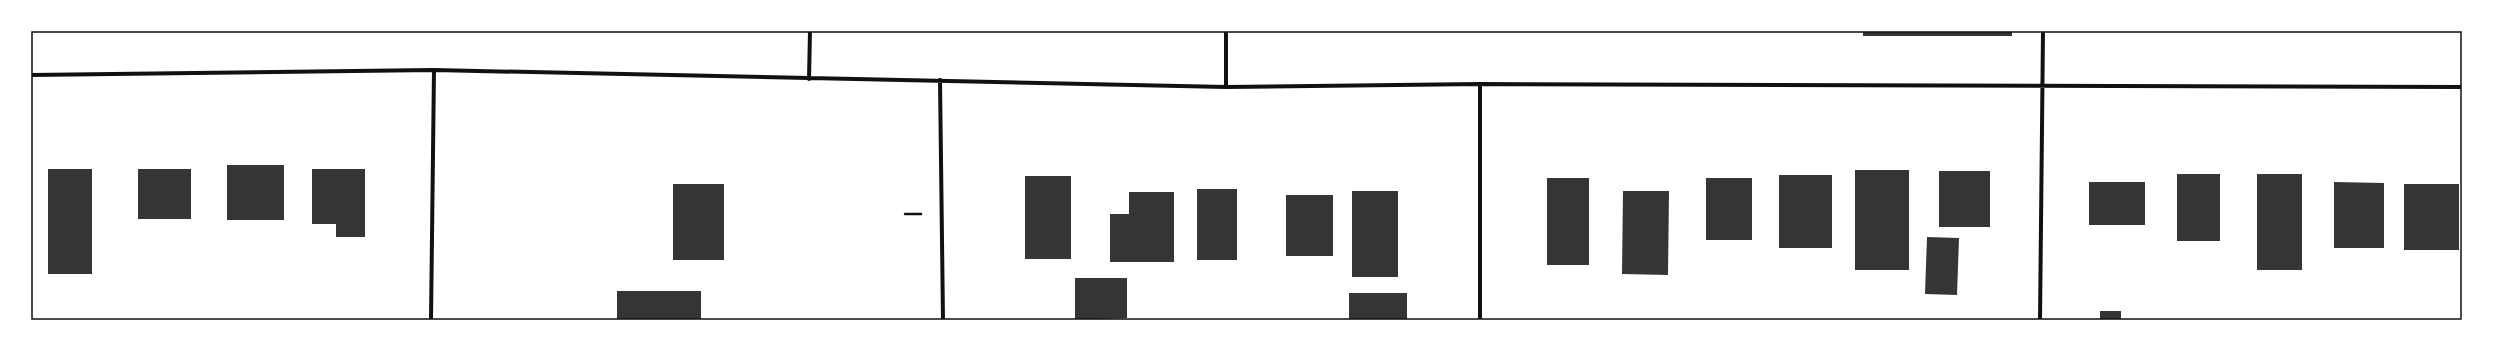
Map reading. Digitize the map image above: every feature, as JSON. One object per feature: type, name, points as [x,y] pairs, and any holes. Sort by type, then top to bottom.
[{"type":"street","points":[[809,79],[810,31]]},
{"type":"street","points":[[1226,31],[1226,87]]},
{"type":"street","points":[[2040,320],[2043,31]]},
{"type":"street","points":[[431,320],[434,70]]},
{"type":"street","points":[[31,75],[434,70],[1226,87],[1480,84],[2462,88]]},
{"type":"street","points":[[940,80],[943,320]]},
{"type":"street","points":[[1480,84],[1480,320]]},
{"type":"building","points":[[1863,31],[2012,31],[2012,36],[1863,36]]},
{"type":"building","points":[[227,165],[284,165],[284,220],[227,220]]},
{"type":"building","points":[[48,169],[92,169],[92,274],[48,274]]},
{"type":"building","points":[[138,169],[191,169],[191,219],[138,219]]},
{"type":"building","points":[[312,169],[365,169],[365,237],[336,237],[336,224],[312,224]]},
{"type":"building","points":[[1855,170],[1909,170],[1909,270],[1855,270]]},
{"type":"building","points":[[1939,171],[1990,171],[1990,227],[1939,227]]},
{"type":"building","points":[[2177,174],[2220,174],[2220,241],[2177,241]]},
{"type":"building","points":[[2257,174],[2302,174],[2302,270],[2257,270]]},
{"type":"building","points":[[1779,175],[1832,175],[1832,248],[1779,248]]},
{"type":"building","points":[[1025,176],[1071,176],[1071,259],[1025,259]]},
{"type":"building","points":[[1547,178],[1589,178],[1589,265],[1547,265]]},
{"type":"building","points":[[1706,178],[1752,178],[1752,240],[1706,240]]},
{"type":"building","points":[[2089,182],[2145,182],[2145,225],[2089,225]]},
{"type":"building","points":[[2334,182],[2384,183],[2384,248],[2334,248]]},
{"type":"building","points":[[673,184],[724,184],[724,260],[673,260]]},
{"type":"building","points":[[2404,184],[2459,184],[2459,250],[2404,250]]},
{"type":"building","points":[[1197,189],[1237,189],[1237,260],[1197,260]]},
{"type":"building","points":[[1352,191],[1398,191],[1398,277],[1352,277]]},
{"type":"building","points":[[1623,191],[1669,191],[1668,275],[1622,274]]},
{"type":"building","points":[[1129,192],[1174,192],[1174,262],[1110,262],[1110,214],[1129,214]]},
{"type":"building","points":[[1286,195],[1333,195],[1333,256],[1286,256]]},
{"type":"building","points":[[1927,237],[1959,238],[1957,295],[1925,294]]},
{"type":"building","points":[[1075,278],[1127,278],[1127,318],[1075,320]]},
{"type":"building","points":[[617,291],[701,291],[701,320],[617,320]]},
{"type":"building","points":[[1349,293],[1407,293],[1407,320],[1349,320]]},
{"type":"building","points":[[2100,311],[2121,311],[2121,320],[2100,320]]}]
